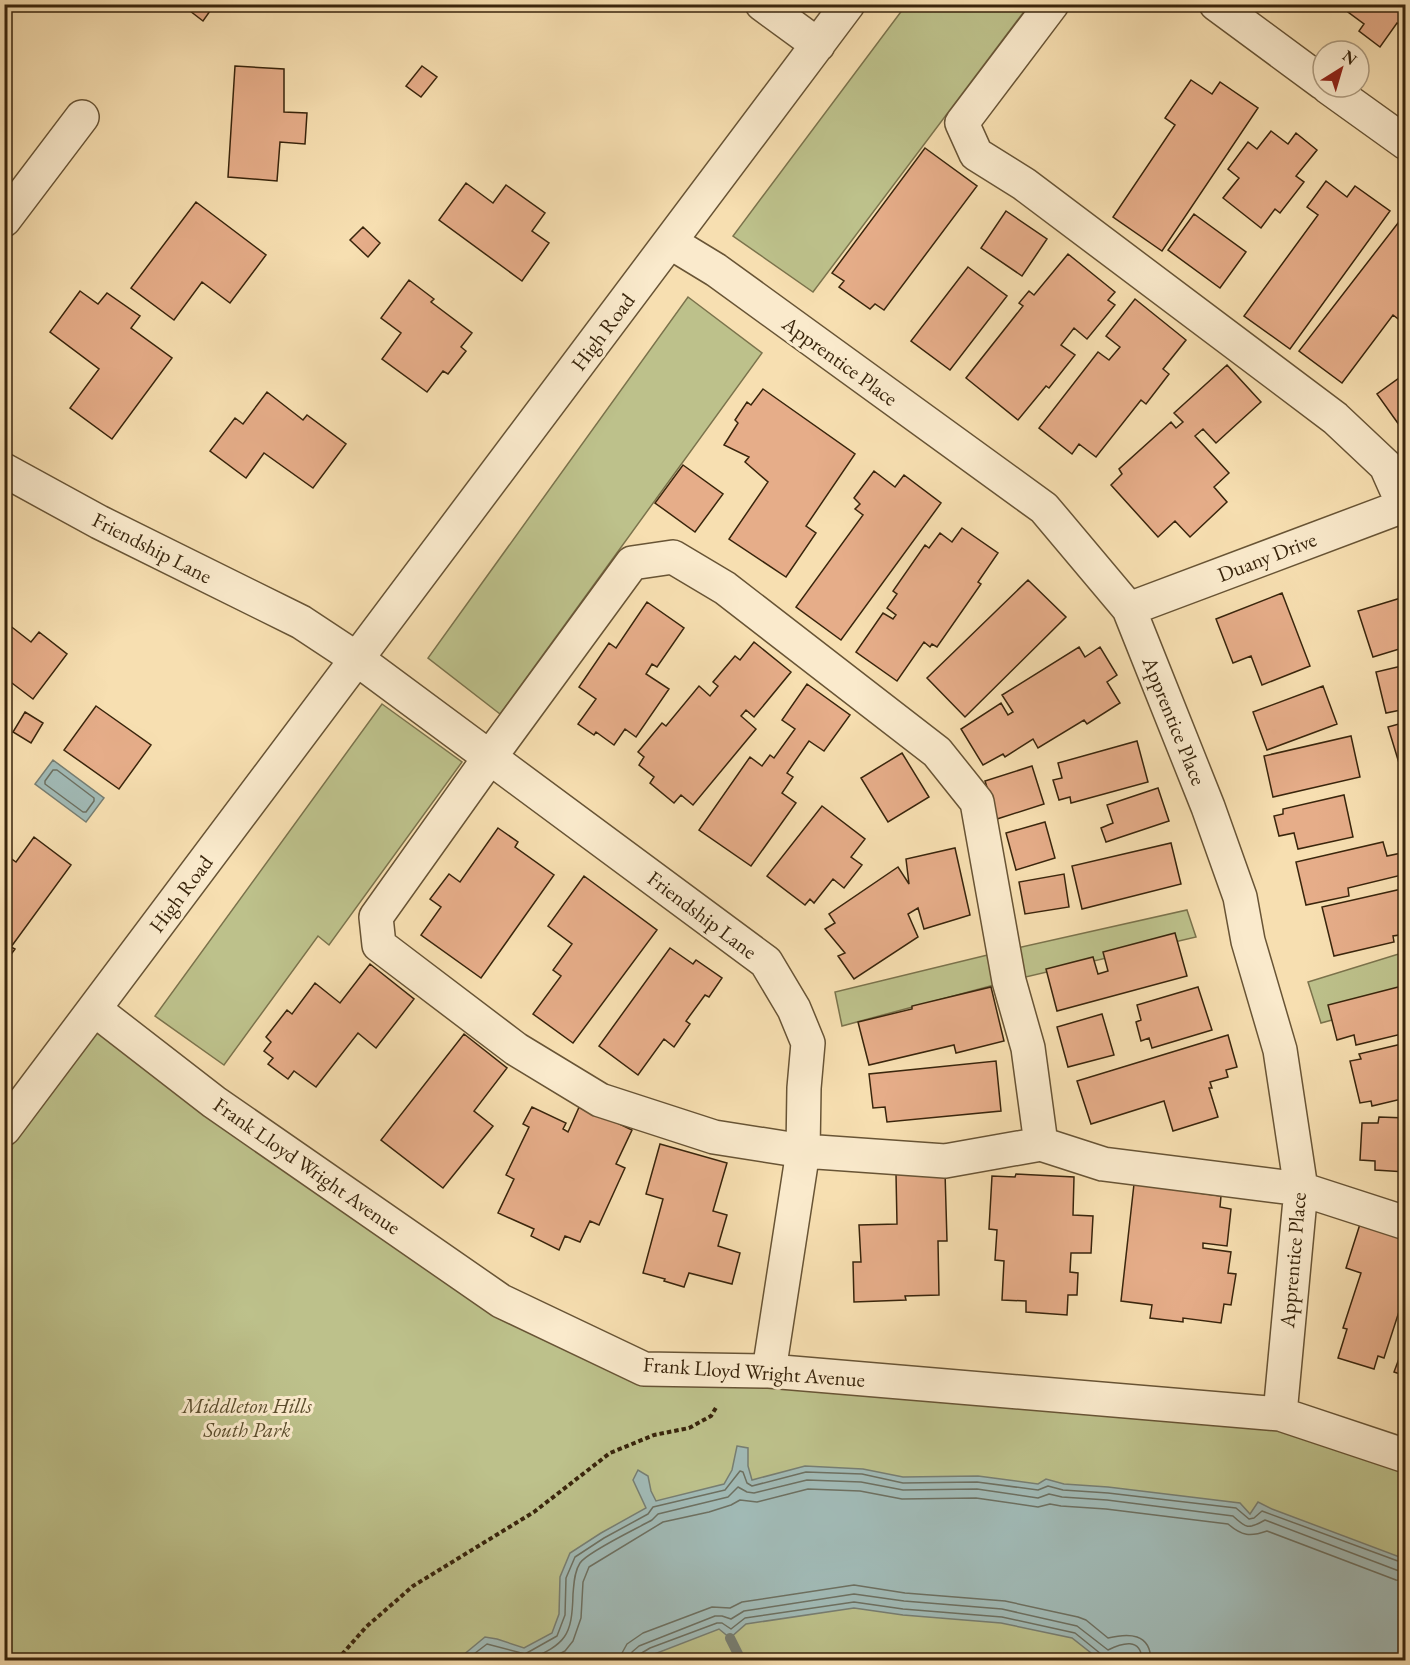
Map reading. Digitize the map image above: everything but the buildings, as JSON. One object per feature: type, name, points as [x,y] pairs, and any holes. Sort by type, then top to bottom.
[{"type":"street","points":[[762,4],[818,45]]},
{"type":"street","name":"High Road","points":[[4,1129],[848,4]]},
{"type":"street","points":[[1052,4],[962,123],[976,153],[1024,184],[1335,418],[1386,466],[1405,507]]},
{"type":"street","points":[[1215,4],[1311,74]]},
{"type":"street","points":[[1345,99],[1406,143]]},
{"type":"street","points":[[4,220],[82,117]]},
{"type":"street","name":"Apprentice Place","points":[[670,242],[716,270],[1044,508],[1129,609],[1209,807],[1240,897],[1248,941],[1280,1050],[1301,1189],[1280,1413]]},
{"type":"street","name":"Friendship Lane","points":[[4,470],[99,522],[301,622],[357,659],[766,962],[794,1009],[808,1042],[804,1088],[803,1151],[769,1371]]},
{"type":"street","name":"Duany Drive","points":[[1129,609],[1405,507]]},
{"type":"street","points":[[1041,1144],[1028,1048],[1009,981],[977,802],[937,752],[725,588],[673,557],[632,562],[376,917],[379,945],[516,1049],[600,1100],[714,1137],[803,1151],[945,1161],[1041,1144],[1103,1164],[1301,1189],[1406,1223]]},
{"type":"street","name":"Frank Lloyd Wright Avenue","points":[[94,1009],[214,1102],[501,1301],[644,1369],[769,1371],[1280,1413],[1406,1456]]},
{"type":"path","points":[[337,1660],[366,1627],[413,1586],[534,1512],[610,1453],[654,1435],[689,1428],[711,1416],[721,1398],[721,1371]]},
{"type":"path","points":[[864,1660],[978,1660]]},
{"type":"green space","points":[[906,5],[1029,5],[813,292],[733,236]]},
{"type":"green space","points":[[688,297],[762,353],[500,714],[428,658]]},
{"type":"green space","points":[[382,704],[462,762],[329,945],[318,936],[224,1065],[155,1016]]},
{"type":"green space","points":[[1187,910],[1196,937],[1009,981],[842,1026],[835,992]]},
{"type":"green space","points":[[1405,952],[1405,1000],[1321,1023],[1308,982]]},
{"type":"green space","name":"Middleton Hills South Park","points":[[94,1009],[501,1301],[644,1369],[1280,1414],[1405,1456],[1405,1660],[5,1660],[4,1129]]},
{"type":"water","points":[[53,760],[104,798],[86,822],[35,784]]},
{"type":"water","points":[[737,1446],[748,1448],[748,1466],[752,1480],[805,1466],[863,1469],[903,1477],[978,1476],[1038,1484],[1046,1479],[1064,1484],[1240,1503],[1250,1514],[1258,1502],[1405,1559],[1405,1660],[1133,1660],[1126,1656],[1113,1660],[1100,1660],[1072,1638],[1001,1623],[903,1615],[854,1608],[746,1624],[730,1638],[719,1629],[639,1660],[459,1660],[485,1637],[524,1648],[552,1633],[559,1614],[560,1577],[570,1553],[646,1508],[633,1480],[638,1470],[648,1476],[656,1501],[724,1484],[732,1470]]},
{"type":"waterway","points":[[730,1638],[741,1660]]}]
